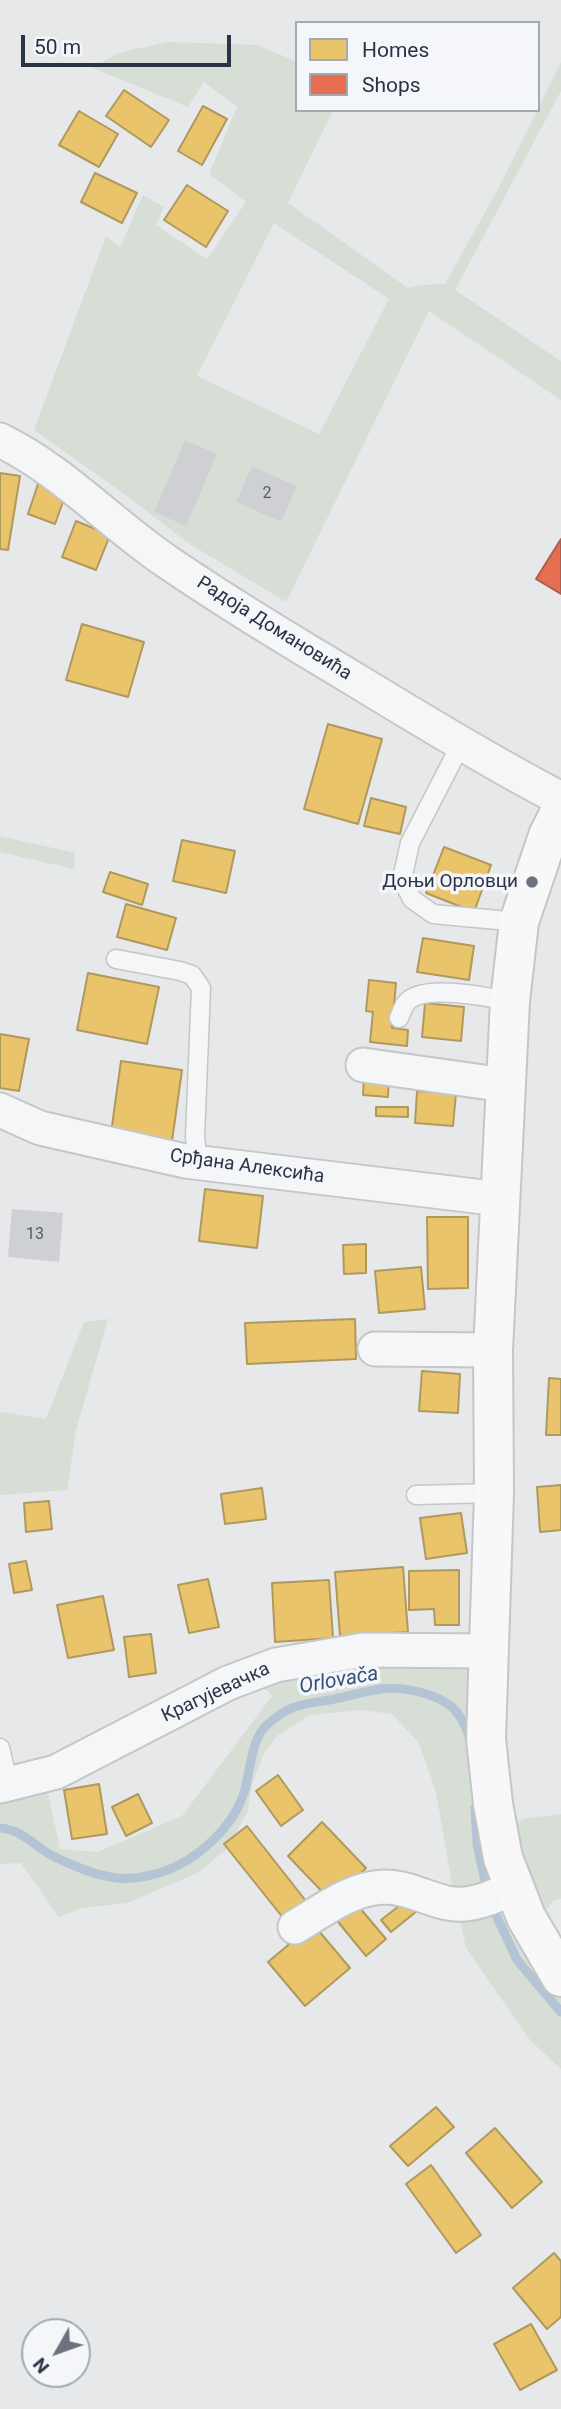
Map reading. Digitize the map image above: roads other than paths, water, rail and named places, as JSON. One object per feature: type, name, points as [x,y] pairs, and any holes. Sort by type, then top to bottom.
[{"type":"street","name":"Радоја Домановића","points":[[0,440],[26,453],[86,496],[143,546],[216,595],[461,744],[561,799]]},
{"type":"street","points":[[492,1896],[503,1858],[493,1804],[486,1739],[494,1493],[493,1350],[510,1001],[519,922],[548,836],[561,810]]},
{"type":"street","points":[[363,1065],[505,1085]]},
{"type":"street","name":"Срђана Алексића","points":[[0,1110],[40,1128],[185,1161],[500,1199]]},
{"type":"street","points":[[375,1349],[493,1350]]},
{"type":"street","name":"Крагујевачка","points":[[4,1786],[56,1772],[228,1684],[276,1665],[363,1650],[487,1651]]},
{"type":"street","points":[[295,1927],[342,1899],[382,1887],[402,1888],[448,1903],[492,1896],[526,1917],[561,1977]]},
{"type":"lane","points":[[461,744],[410,843],[402,878],[412,899],[433,914],[458,914],[519,922]]},
{"type":"lane","points":[[116,959],[192,975],[201,988],[195,1137],[198,1161]]},
{"type":"lane","points":[[399,1018],[406,1003],[418,994],[472,995],[510,1001]]},
{"type":"lane","points":[[416,1495],[494,1493]]},
{"type":"lane","points":[[0,1748],[4,1786]]},
{"type":"waterway","name":"Orlovača","points":[[0,1828],[19,1834],[52,1855],[93,1873],[115,1878],[149,1876],[189,1859],[224,1828],[240,1803],[252,1755],[262,1730],[291,1708],[375,1690],[408,1690],[428,1694],[452,1707],[458,1713],[470,1739]]},
{"type":"waterway","name":"Orlovača","points":[[475,1808],[477,1844],[487,1891]]},
{"type":"waterway","name":"Orlovača","points":[[491,1904],[517,1960],[561,2012]]},
{"type":"place","name":"Доњи Орловци","points":[[532,882]]}]
